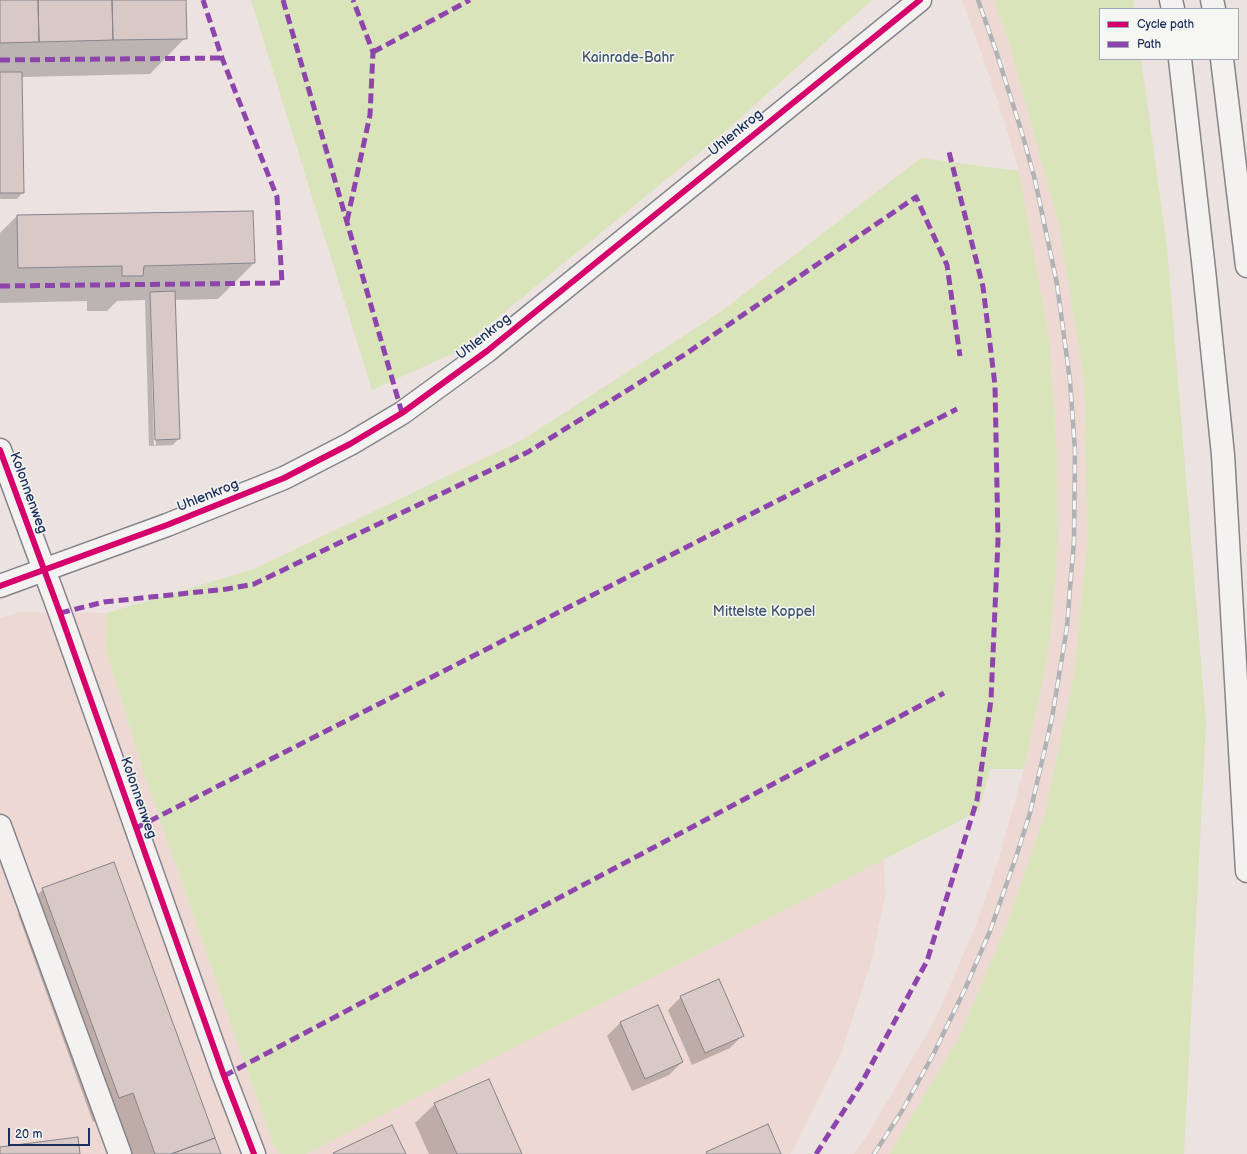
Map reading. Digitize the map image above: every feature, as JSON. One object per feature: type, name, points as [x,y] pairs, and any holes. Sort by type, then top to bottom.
[{"type":"main road","name":"Uhlenkrog","points":[[0,586],[167,525],[284,478],[350,444],[402,413],[456,374],[529,317],[920,0]]},
{"type":"main road","points":[[1180,60],[1223,455],[1247,871]]},
{"type":"main road","points":[[1222,60],[1247,266]]},
{"type":"main road","name":"Kolonnenweg","points":[[0,450],[60,613],[224,1076],[254,1154]]},
{"type":"main road","points":[[0,826],[120,1154]]},
{"type":"shaded area","points":[[962,0],[994,0],[1009,43],[1059,226],[1084,380],[1087,542],[1074,675],[1044,817],[1005,929],[959,1037],[889,1154],[854,1154],[868,1134],[935,1020],[976,925],[998,861],[1024,769],[1046,665],[1052,621],[1058,540],[1057,449],[1049,337],[1019,171],[984,60]]},
{"type":"shaded area","points":[[19,612],[107,613],[106,651],[146,779],[272,1142],[280,1154],[0,1154],[0,618]]},
{"type":"shaded area","points":[[884,859],[885,897],[871,962],[841,1053],[791,1154],[306,1154]]},
{"type":"green space","name":"Kainrade-Bahr","points":[[251,0],[872,0],[728,129],[454,353],[372,390]]},
{"type":"green space","points":[[994,0],[1133,0],[1134,8],[1099,8],[1099,60],[1141,60],[1167,247],[1206,723],[1184,1154],[889,1154],[959,1037],[1005,929],[1044,817],[1074,675],[1087,542],[1084,380],[1059,226],[1009,43]]},
{"type":"green space","name":"Mittelste Koppel","points":[[921,158],[1019,171],[1049,337],[1057,449],[1058,540],[1052,621],[1046,665],[1024,769],[990,769],[979,811],[306,1154],[280,1154],[272,1142],[146,779],[106,651],[107,613],[254,569],[522,440],[719,313]]},
{"type":"building","points":[[0,0],[38,0],[39,42],[0,43]]},
{"type":"building","points":[[38,0],[112,0],[113,40],[39,42]]},
{"type":"building","points":[[112,0],[186,0],[187,39],[113,40]]},
{"type":"building","points":[[0,72],[22,72],[24,193],[0,193]]},
{"type":"building","points":[[253,211],[255,263],[144,266],[143,276],[122,276],[122,266],[18,268],[17,215]]},
{"type":"building","points":[[175,291],[180,439],[155,440],[150,292]]},
{"type":"building","points":[[114,862],[215,1138],[171,1154],[155,1154],[133,1093],[119,1098],[42,888]]},
{"type":"building","points":[[719,979],[744,1036],[705,1053],[680,996]]},
{"type":"building","points":[[658,1005],[683,1062],[645,1079],[620,1022]]},
{"type":"building","points":[[489,1079],[522,1154],[457,1154],[434,1103]]},
{"type":"building","points":[[768,1124],[781,1154],[707,1154],[706,1152]]},
{"type":"building","points":[[392,1125],[406,1154],[333,1153]]},
{"type":"building","points":[[78,1137],[80,1154],[0,1154],[0,1147]]},
{"type":"building","points":[[215,1138],[221,1154],[171,1154]]},
{"type":"railway","points":[[874,1154],[902,1111],[934,1053],[965,989],[990,931],[1030,813],[1052,718],[1067,627],[1074,541],[1075,451],[1070,381],[1057,284],[1035,180],[1022,133],[978,0]]},
{"type":"marked path","points":[[0,286],[282,283],[277,197],[222,58],[203,0]]},
{"type":"marked path","points":[[283,0],[402,413]]},
{"type":"marked path","points":[[347,221],[370,115],[373,52],[353,0]]},
{"type":"marked path","points":[[373,52],[470,0]]},
{"type":"marked path","points":[[0,60],[222,58]]},
{"type":"marked path","points":[[816,1154],[861,1084],[927,961],[977,800],[991,700],[998,540],[995,385],[983,287],[949,152]]},
{"type":"marked path","points":[[60,613],[104,602],[227,589],[254,584],[528,452],[684,355],[916,197],[947,265],[960,356]]},
{"type":"marked path","points":[[136,828],[957,409]]},
{"type":"marked path","points":[[224,1076],[944,693]]},
{"type":"cycle path","points":[[0,586],[167,525],[284,478],[350,444],[402,413],[487,351],[920,0]]},
{"type":"cycle path","points":[[0,450],[60,613],[224,1076],[254,1154]]}]
